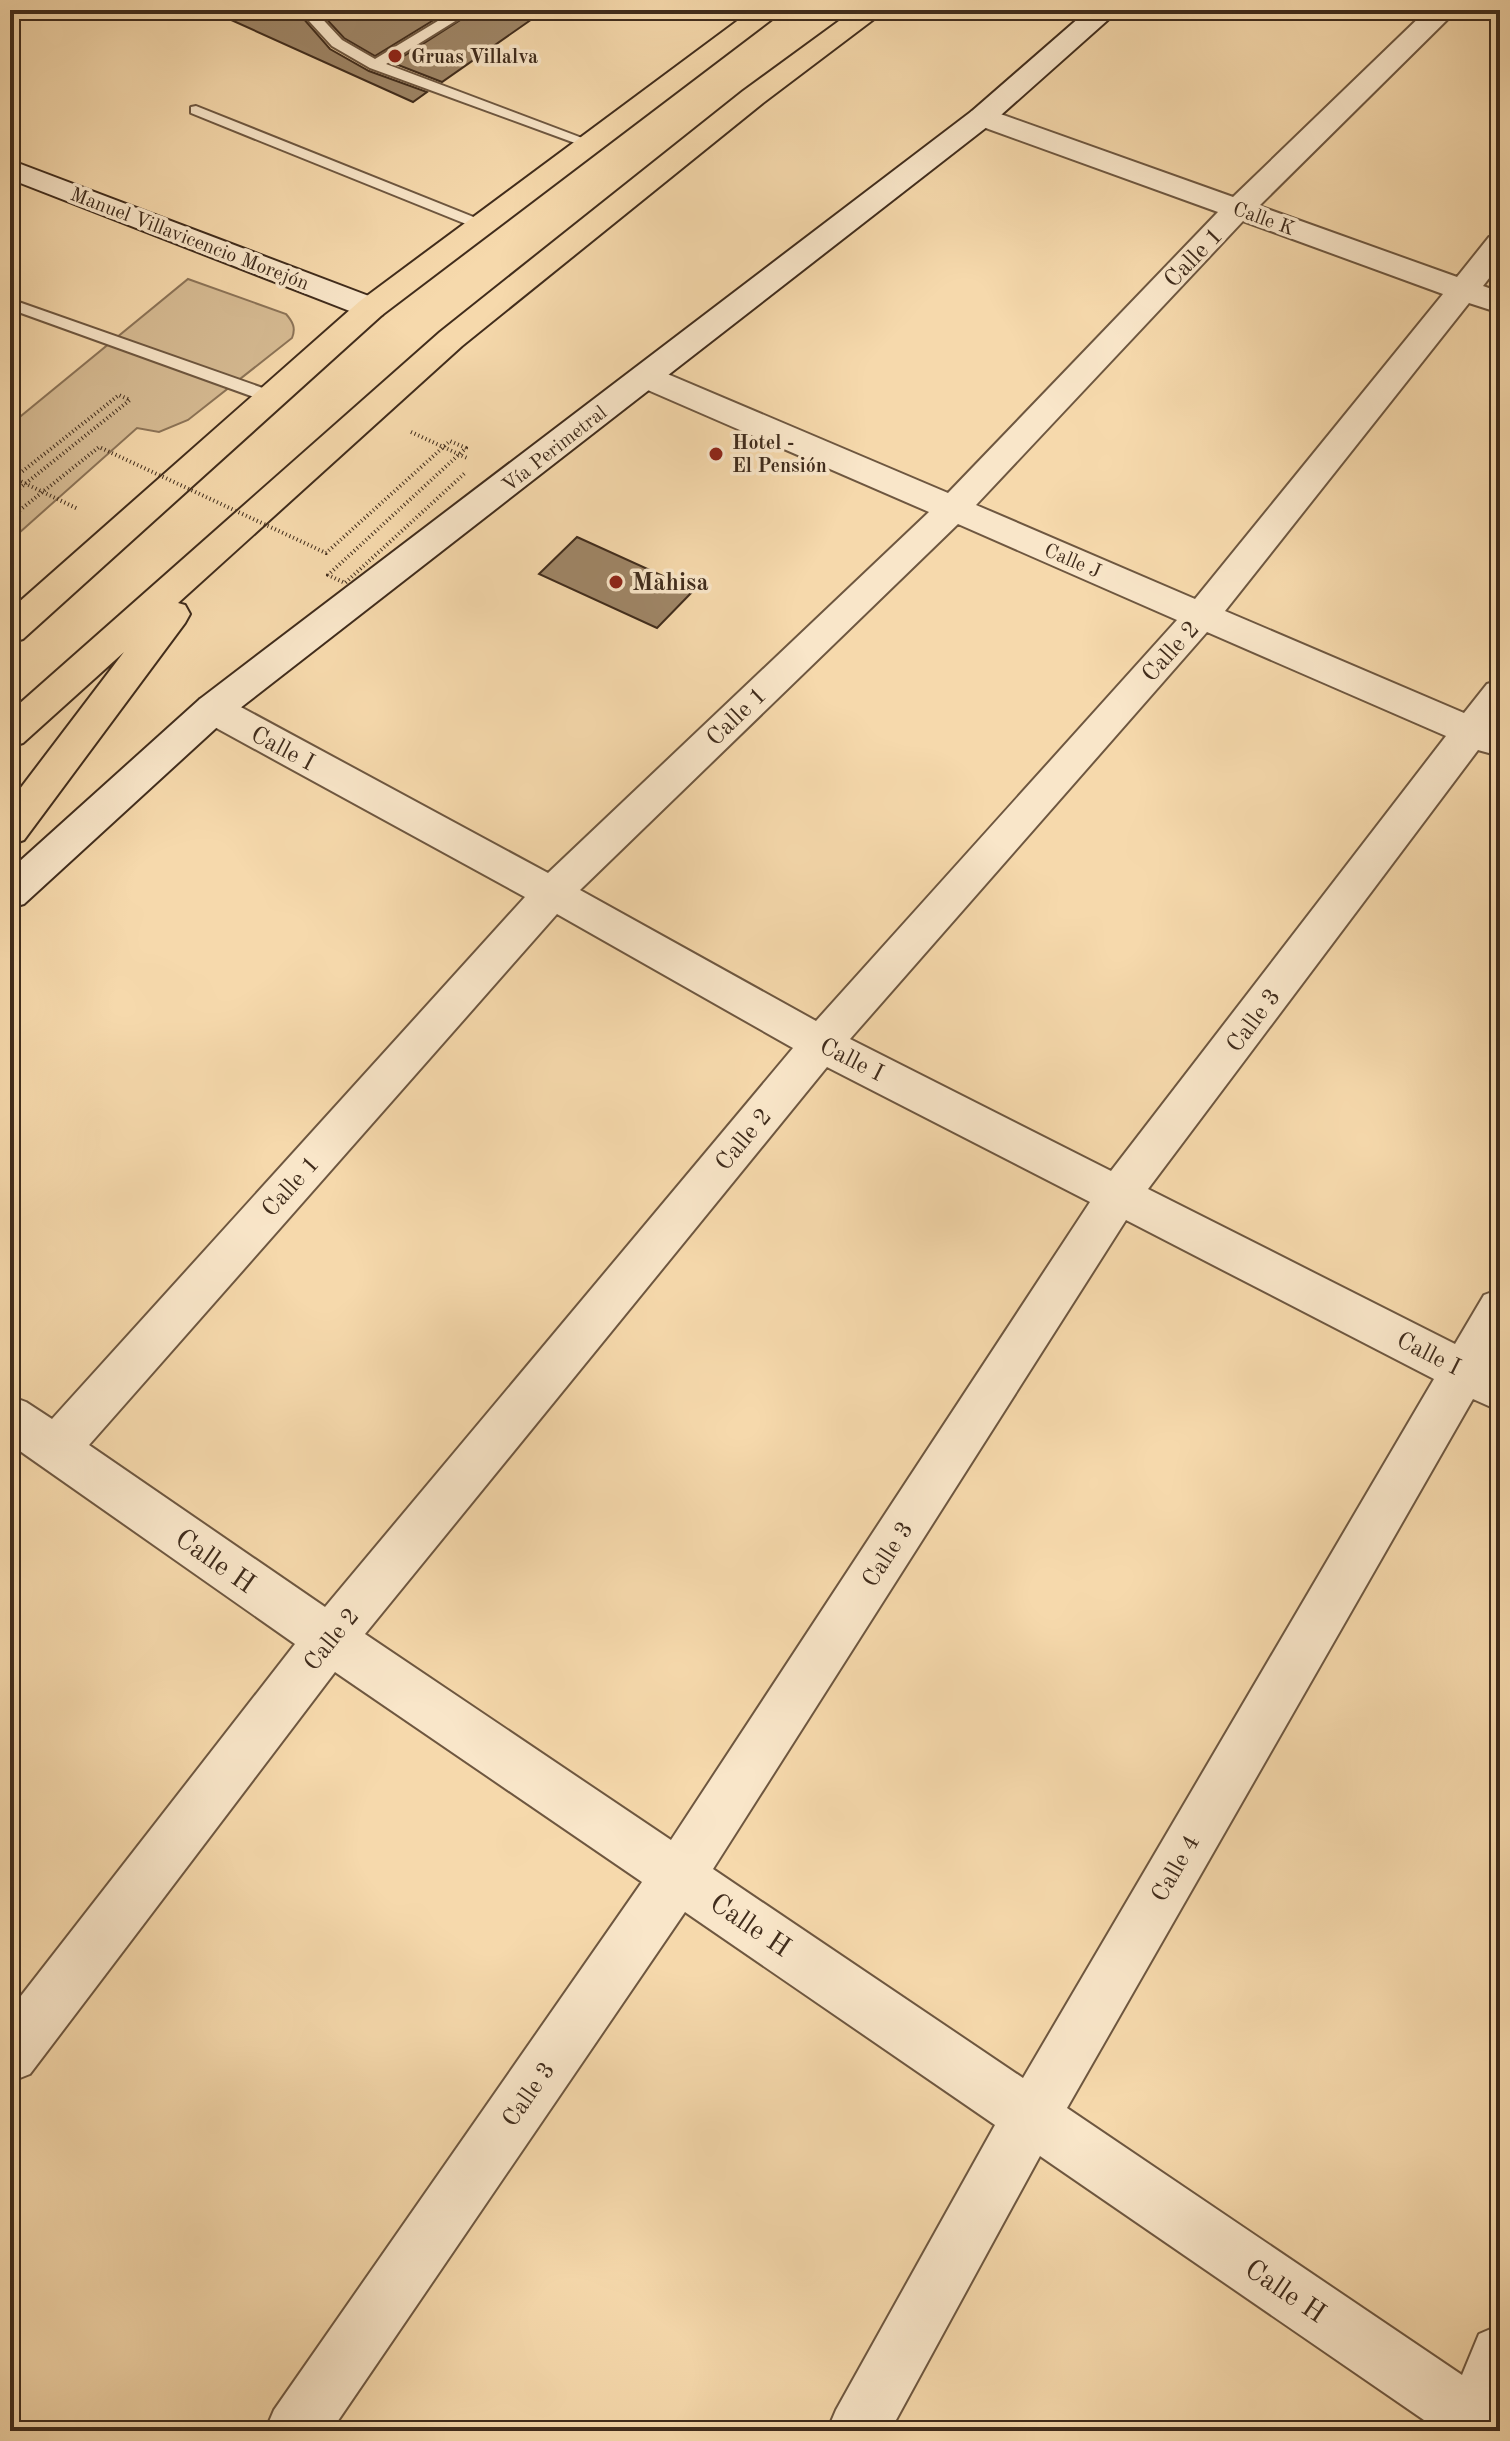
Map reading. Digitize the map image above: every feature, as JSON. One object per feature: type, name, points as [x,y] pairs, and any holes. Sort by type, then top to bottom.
[{"type":"highway","points":[[10,630],[371,308],[770,10]]},
{"type":"highway","points":[[10,733],[451,339],[753,97],[872,10]]},
{"type":"highway","points":[[10,830],[230,536]]},
{"type":"street","name":"Vía Perimetral","points":[[10,893],[213,709],[982,117],[1105,10]]},
{"type":"street","name":"Calle 1","points":[[56,1448],[552,893],[953,509],[1238,209],[1443,10]]},
{"type":"street","name":"Calle K","points":[[982,117],[1481,296]]},
{"type":"street","name":"Manuel Villavicencio Morejón","points":[[10,169],[371,308]]},
{"type":"street","name":"Calle 2","points":[[10,2054],[330,1639],[821,1044],[1481,296],[1500,244]]},
{"type":"street","name":"Calle J","points":[[646,377],[1486,738]]},
{"type":"street","name":"Calle 3","points":[[295,2431],[679,1875],[1118,1195],[1486,738],[1500,693]]},
{"type":"street","name":"Calle I","points":[[213,709],[552,893],[821,1044],[1482,1381]]},
{"type":"street","name":"Calle 4","points":[[857,2431],[1032,2115],[1482,1381],[1500,1309]]},
{"type":"street","name":"Calle H","points":[[10,1417],[330,1639],[1032,2115],[1480,2427]]},
{"type":"street","points":[[1480,2427],[1500,2355]]},
{"type":"lane","points":[[306,10],[337,43],[375,65],[591,144]]},
{"type":"lane","points":[[375,65],[466,10]]},
{"type":"lane","points":[[196,110],[481,225]]},
{"type":"lane","points":[[10,304],[271,397]]},
{"type":"path","points":[[10,496],[130,400],[119,395],[14,478],[121,530]]},
{"type":"path","points":[[366,412],[512,480]]},
{"type":"path","points":[[10,518],[99,447],[326,553],[450,441],[466,448],[328,575],[345,583],[465,473]]},
{"type":"shaded area","points":[[188,279],[286,314],[293,325],[292,338],[188,420],[159,432],[137,428],[10,541],[10,425]]},
{"type":"building","points":[[209,10],[296,10],[330,49],[369,71],[427,92],[413,102]]},
{"type":"building","points":[[318,10],[450,10],[375,56],[344,38]]},
{"type":"building","points":[[476,10],[545,10],[442,82],[393,63]]},
{"type":"building","name":"Mahisa","points":[[577,537],[694,590],[657,628],[539,574]]},
{"type":"place","name":"Gruas Villalva","points":[[395,56]]},
{"type":"place","name":"Hotel - El Pensión","points":[[716,454]]},
{"type":"place","name":"Mahisa","points":[[616,582]]}]
